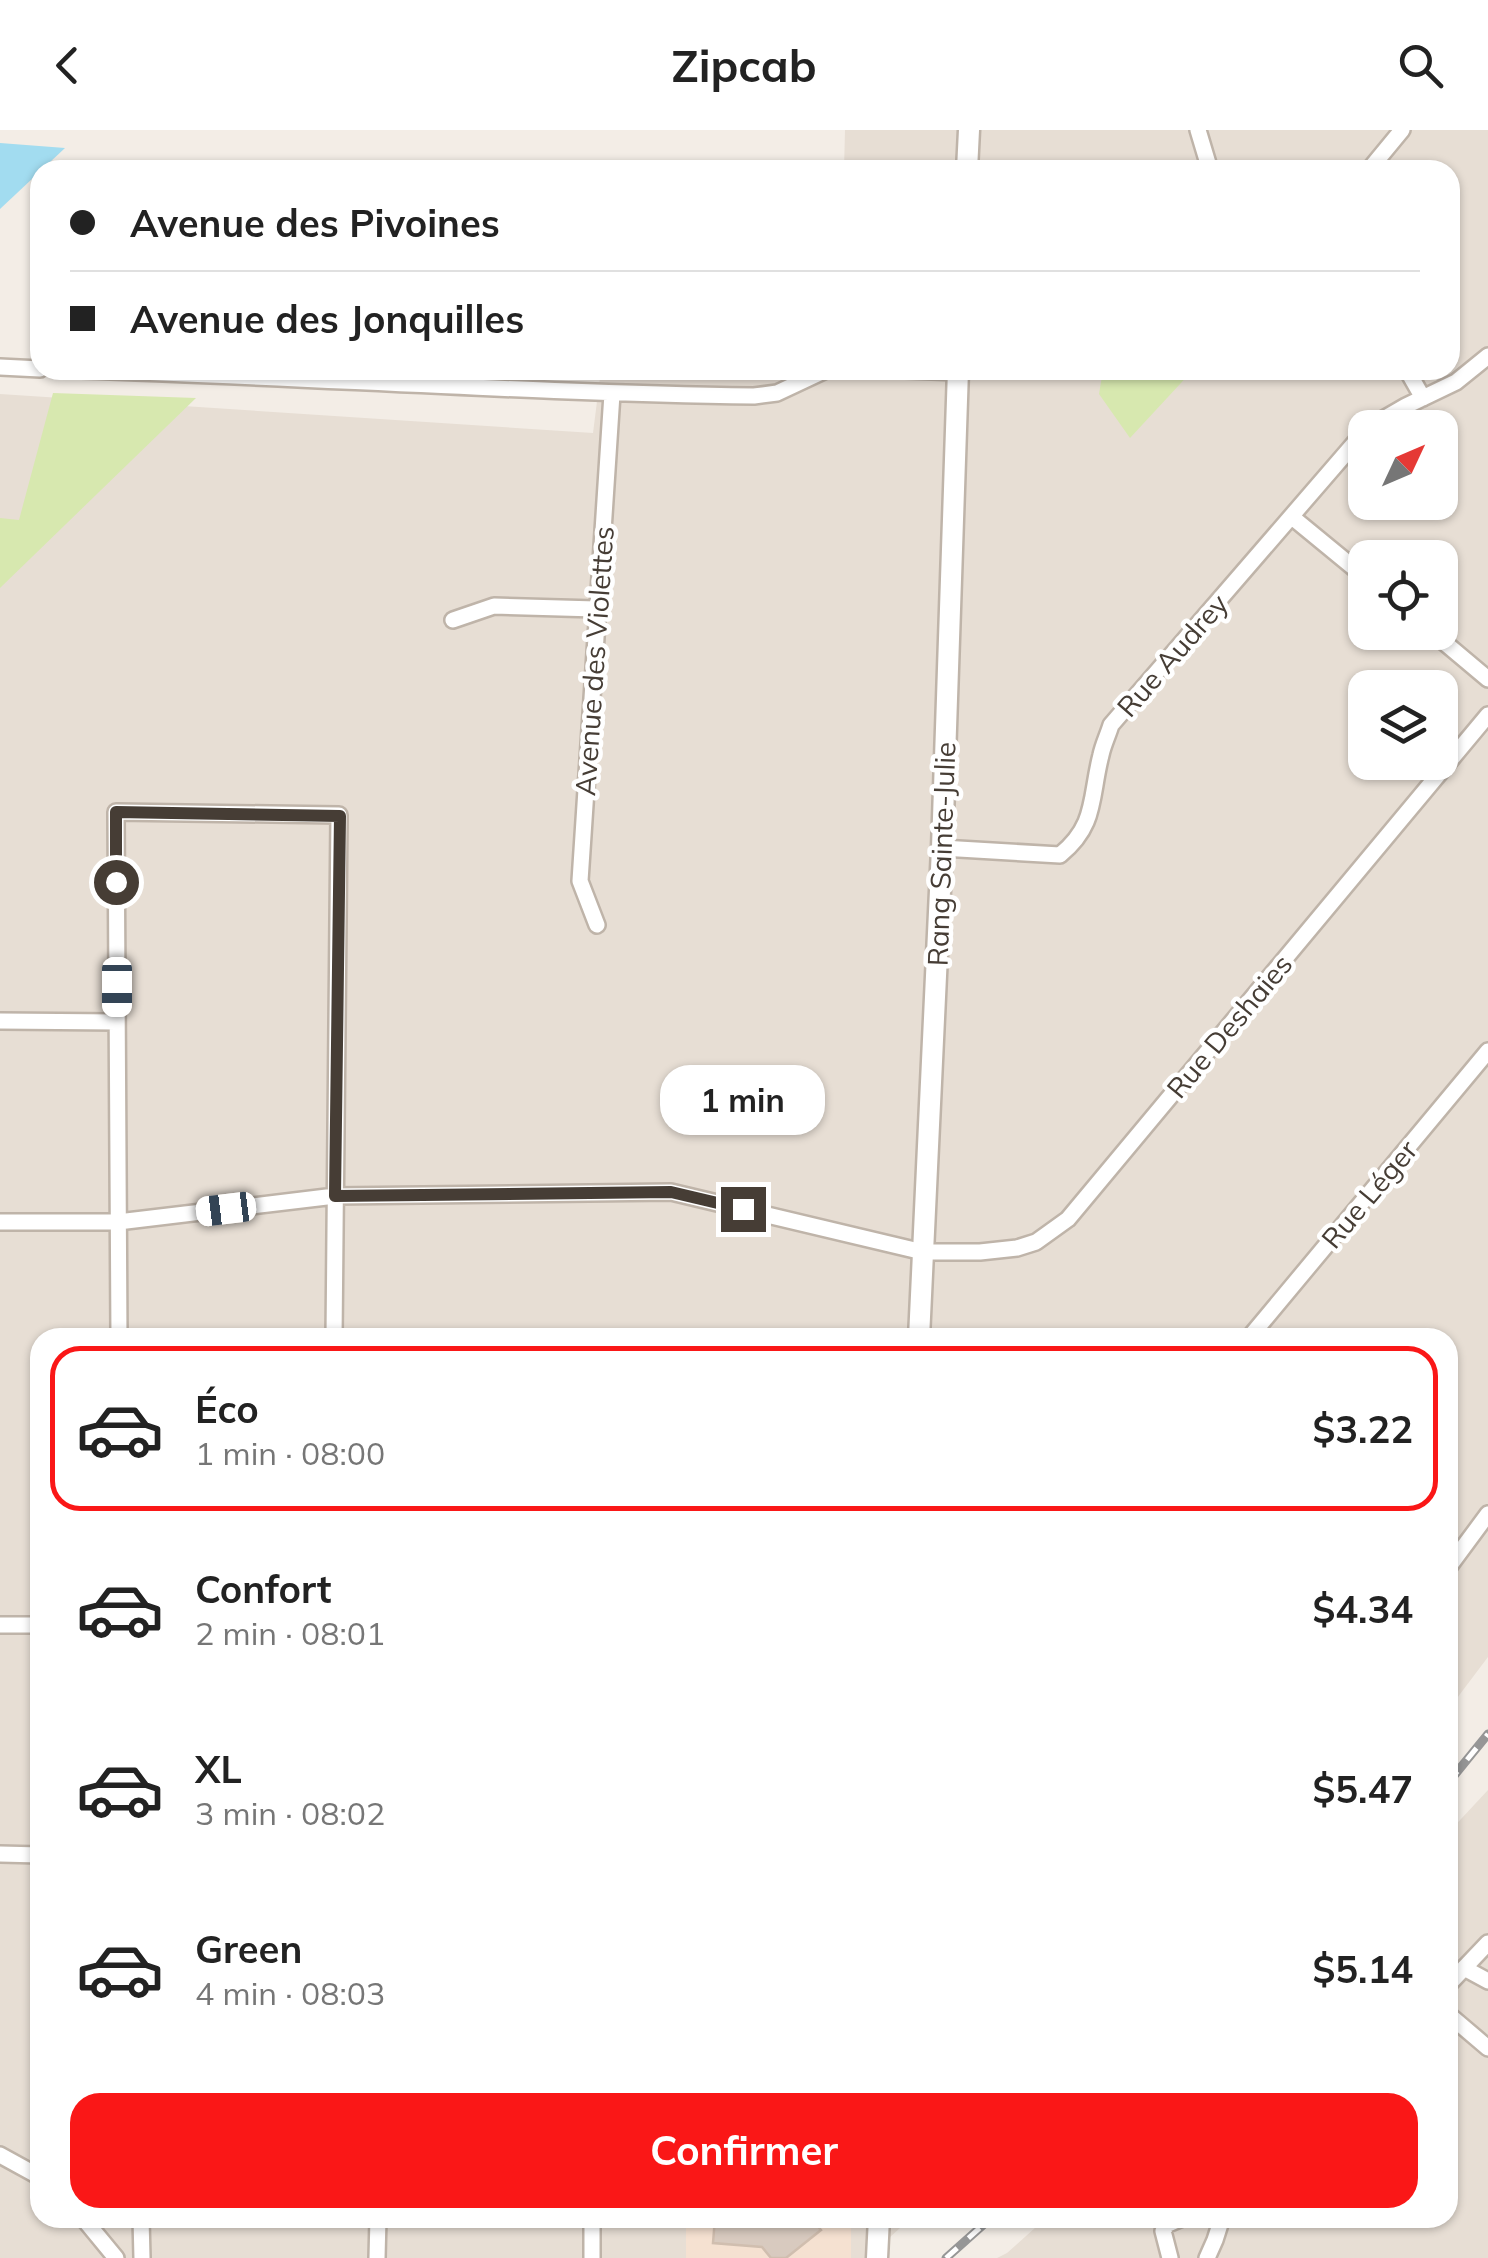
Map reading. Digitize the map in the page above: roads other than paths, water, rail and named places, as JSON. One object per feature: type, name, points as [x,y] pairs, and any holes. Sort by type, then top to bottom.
[{"type":"street","points":[[968,160],[969,130]]},
{"type":"street","points":[[1198,130],[1207,160]]},
{"type":"street","points":[[1377,160],[1402,130]]},
{"type":"street","name":"Rue Audrey","points":[[1460,379],[1488,356]]},
{"type":"street","points":[[0,368],[30,369]]},
{"type":"street","points":[[348,380],[612,394],[766,395],[805,380]]},
{"type":"street","name":"Rang Sainte-Julie","points":[[919,1328],[942,848],[958,380]]},
{"type":"street","points":[[1413,380],[1424,398]]},
{"type":"street","name":"Rue Audrey","points":[[1402,410],[1458,380]]},
{"type":"street","name":"Avenue des Violettes","points":[[597,925],[580,881],[612,394]]},
{"type":"street","name":"Rue Audrey","points":[[942,848],[1060,856],[1077,842],[1089,817],[1100,755],[1111,725],[1348,450]]},
{"type":"street","points":[[1292,516],[1348,563]]},
{"type":"street","points":[[453,620],[494,606],[596,608]]},
{"type":"street","points":[[1453,650],[1488,679]]},
{"type":"street","name":"Rue Deshaies","points":[[0,1222],[118,1222],[335,1196],[671,1192],[923,1252],[980,1252],[1036,1242],[1068,1219],[1488,715]]},
{"type":"street","points":[[120,1328],[116,812],[340,816],[334,1328]]},
{"type":"street","points":[[0,1021],[117,1022]]},
{"type":"street","name":"Rue Léger","points":[[1258,1328],[1488,1051]]},
{"type":"street","points":[[1458,1554],[1488,1514]]},
{"type":"street","points":[[0,1625],[30,1625]]},
{"type":"street","points":[[0,1854],[30,1855]]},
{"type":"street","points":[[1458,1974],[1488,1942]]},
{"type":"street","points":[[1464,1968],[1488,1981]]},
{"type":"street","points":[[1458,2022],[1488,2048]]},
{"type":"street","points":[[0,2155],[30,2172]]},
{"type":"street","points":[[92,2228],[116,2258]]},
{"type":"street","points":[[141,2228],[142,2258]]},
{"type":"street","points":[[377,2258],[378,2228]]},
{"type":"street","points":[[592,2228],[592,2258]]},
{"type":"street","points":[[877,2258],[878,2228]]},
{"type":"street","points":[[1165,2228],[1170,2258]]},
{"type":"street","points":[[1207,2258],[1219,2228]]},
{"type":"water","points":[[0,143],[65,148],[52,160],[30,160],[30,181],[0,209]]},
{"type":"railway","points":[[1458,1771],[1488,1734]]},
{"type":"railway","points":[[946,2258],[980,2228]]}]
